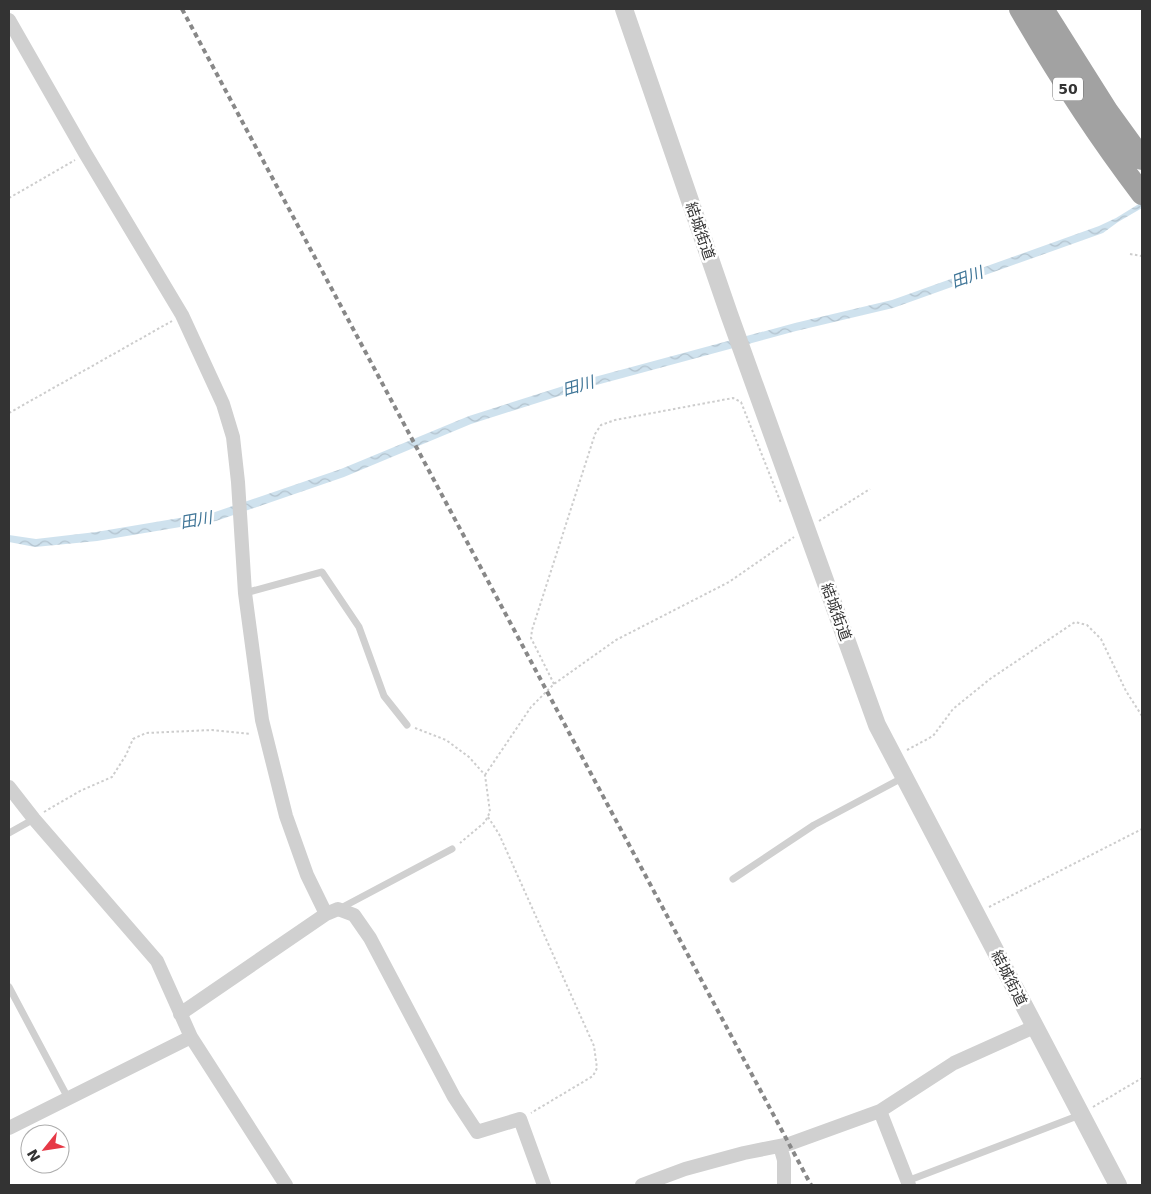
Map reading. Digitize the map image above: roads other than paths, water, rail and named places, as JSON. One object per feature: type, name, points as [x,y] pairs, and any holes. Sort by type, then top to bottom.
[{"type":"highway","name":"50","points":[[1020,9],[1069,91],[1135,162]]},
{"type":"highway","name":"50","points":[[1043,9],[1108,112],[1135,162],[1142,194]]},
{"type":"street","name":"結城街道","points":[[624,9],[804,530],[877,725],[1118,1185]]},
{"type":"street","points":[[9,20],[85,153],[182,315],[223,404],[233,437],[238,482],[245,593],[265,735],[286,816],[306,875],[332,912]]},
{"type":"street","points":[[9,787],[34,819],[157,961],[191,1037],[286,1185]]},
{"type":"street","points":[[180,1014],[332,912],[354,915],[370,938],[454,1097],[477,1132],[520,1119],[544,1185]]},
{"type":"street","points":[[642,1185],[685,1169],[744,1153],[789,1144],[880,1111],[954,1063],[1034,1027]]},
{"type":"street","points":[[9,1128],[191,1037]]},
{"type":"street","points":[[880,1111],[908,1183]]},
{"type":"street","points":[[780,1146],[784,1160],[784,1185]]},
{"type":"lane","points":[[245,593],[322,572],[359,627],[384,696],[407,725]]},
{"type":"lane","points":[[733,879],[814,825],[904,778]]},
{"type":"lane","points":[[9,833],[34,819]]},
{"type":"lane","points":[[332,912],[452,849]]},
{"type":"lane","points":[[9,987],[68,1098]]},
{"type":"lane","points":[[908,1183],[1081,1115]]},
{"type":"water","name":"田川","points":[[1142,202],[1142,208],[1103,233],[893,308],[796,331],[578,390],[471,424],[344,477],[216,521],[97,541],[35,547],[9,542],[9,535],[36,539],[96,532],[215,512],[341,469],[469,416],[576,382],[795,323],[892,300],[1099,226]]},
{"type":"railway","points":[[182,9],[811,1185]]}]
